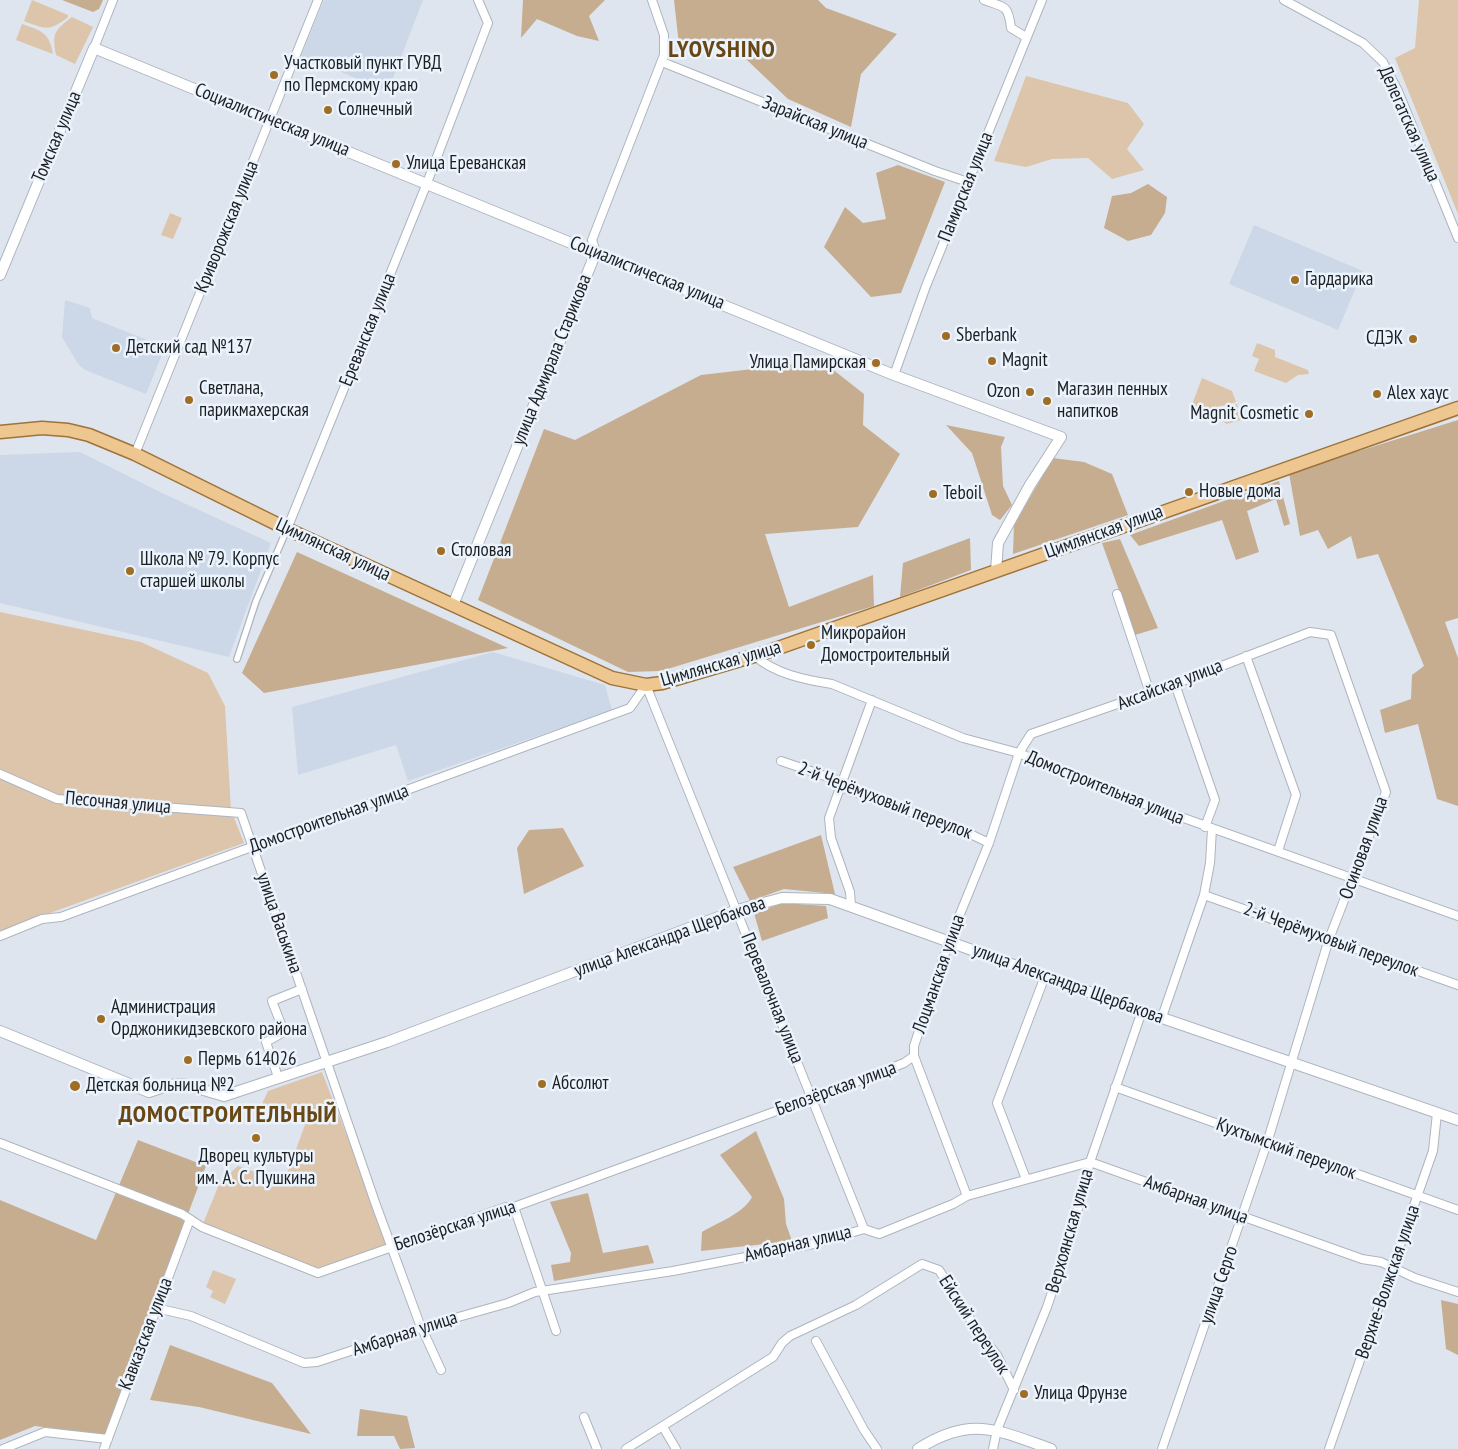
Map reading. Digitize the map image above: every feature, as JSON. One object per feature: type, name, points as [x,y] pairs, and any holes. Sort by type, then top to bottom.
[{"type":"main road","name":"Цимлянская улица","points":[[0,432],[42,428],[68,430],[89,435],[135,454],[287,529],[612,678],[646,685],[676,681],[755,656],[1458,408]]},
{"type":"street","name":"Томская улица","points":[[0,274],[113,0]]},
{"type":"street","name":"Криворожская улица","points":[[135,454],[318,0]]},
{"type":"street","name":"Ереванская улица","points":[[237,659],[256,601],[427,183],[488,23],[478,0]]},
{"type":"street","name":"улица Адмирала Старикова","points":[[453,605],[596,252],[592,240],[662,62],[665,44],[652,0]]},
{"type":"street","points":[[984,0],[1007,8],[1010,14],[1011,28],[1026,37]]},
{"type":"street","name":"Памирская улица","points":[[894,375],[900,354],[1042,0]]},
{"type":"street","name":"Делегатская улица","points":[[1284,0],[1363,43],[1383,62],[1398,91],[1458,238]]},
{"type":"street","name":"Социалистическая улица","points":[[94,48],[894,375],[1061,437],[1030,485],[998,543],[996,571]]},
{"type":"street","name":"Зарайская улица","points":[[662,62],[968,182]]},
{"type":"street","points":[[900,354],[909,357]]},
{"type":"street","points":[[1116,594],[1150,693]]},
{"type":"street","name":"Аксайская улица","points":[[1019,753],[1031,734],[1175,684],[1310,632],[1331,635]]},
{"type":"street","name":"Осиновая улица","points":[[1293,1063],[1329,939],[1386,792],[1331,635]]},
{"type":"street","name":"Домостроительная улица","points":[[755,656],[766,665],[809,681],[832,684],[963,738],[1019,753],[1097,787],[1458,916]]},
{"type":"street","points":[[1246,656],[1296,796],[1278,851]]},
{"type":"street","points":[[1162,1017],[1204,895],[1210,862],[1208,828],[1214,800],[1175,684]]},
{"type":"street","name":"Домостроительная улица","points":[[0,936],[42,919],[60,916],[253,848],[630,708],[646,685]]},
{"type":"street","name":"Перевалочная улица","points":[[646,685],[864,1228]]},
{"type":"street","points":[[851,906],[850,892],[830,838],[829,818],[872,700]]},
{"type":"street","name":"Лоцманская улица","points":[[967,1196],[914,1056],[914,1046],[949,941],[990,843],[1019,753]]},
{"type":"street","name":"2-й Черёмуховый переулок","points":[[781,761],[834,779],[842,786],[990,843]]},
{"type":"street","name":"Песочная улица","points":[[0,774],[57,799],[241,812]]},
{"type":"street","name":"улица Васькина","points":[[241,812],[392,1247],[441,1370]]},
{"type":"street","name":"2-й Черёмуховый переулок","points":[[1204,895],[1458,985]]},
{"type":"street","name":"улица Александра Щербакова","points":[[0,1031],[149,1092],[170,1085],[183,1084],[224,1096],[326,1060],[387,1042],[737,910],[782,898],[830,898],[1142,1011],[1458,1120]]},
{"type":"street","points":[[1026,1178],[997,1103],[1045,976]]},
{"type":"street","points":[[278,1077],[266,1042],[284,1032],[272,1001],[302,989]]},
{"type":"street","name":"Верхоянская улица","points":[[993,1449],[997,1430],[1014,1390],[1070,1239],[1090,1162],[1142,1011]]},
{"type":"street","name":"Белозёрская улица","points":[[0,1143],[190,1219],[202,1227],[318,1273],[506,1207],[514,1207],[904,1063],[914,1056]]},
{"type":"street","name":"улица Серго","points":[[1162,1449],[1243,1217],[1293,1063]]},
{"type":"street","name":"Кухтымский переулок","points":[[1115,1087],[1458,1210]]},
{"type":"street","name":"Верхне-Волжская улица","points":[[1329,1449],[1433,1151],[1437,1113]]},
{"type":"street","name":"Амбарная улица","points":[[156,1308],[191,1316],[304,1363],[317,1362],[423,1327],[508,1303],[534,1292],[673,1271],[813,1244],[864,1228],[879,1234],[953,1204],[967,1196],[1026,1178],[1090,1162],[1362,1259],[1393,1266],[1415,1278],[1458,1292]]},
{"type":"street","points":[[514,1207],[556,1331]]},
{"type":"street","name":"Кавказская улица","points":[[104,1449],[190,1219]]},
{"type":"street","name":"Ейский переулок","points":[[663,1427],[773,1357],[782,1343],[790,1336],[856,1305],[922,1264],[939,1270],[977,1330],[997,1355],[1014,1390]]},
{"type":"street","points":[[816,1342],[864,1430],[877,1449]]},
{"type":"street","points":[[584,1417],[597,1449]]},
{"type":"street","points":[[626,1449],[663,1427],[676,1449]]},
{"type":"street","points":[[918,1449],[944,1433],[968,1428],[997,1430],[1052,1449]]},
{"type":"street","points":[[3,1449],[38,1434],[51,1432],[108,1439]]},
{"type":"shaded area","points":[[32,0],[68,15],[68,17],[56,25],[47,28],[24,21]]},
{"type":"shaded area","points":[[62,0],[103,0],[99,9],[93,12]]},
{"type":"shaded area","points":[[324,0],[423,0],[388,91],[301,56]]},
{"type":"shaded area","points":[[523,0],[605,0],[589,16],[599,41],[577,36],[537,19],[521,38]]},
{"type":"shaded area","points":[[674,0],[818,0],[826,8],[897,34],[861,74],[851,127],[788,99],[729,43],[679,45]]},
{"type":"shaded area","points":[[1419,0],[1458,0],[1458,214],[1395,58],[1415,48]]},
{"type":"shaded area","points":[[72,17],[93,27],[75,64],[56,55],[54,42],[58,29]]},
{"type":"shaded area","points":[[22,24],[44,33],[53,54],[16,40]]},
{"type":"shaded area","points":[[1026,76],[1128,103],[1144,124],[1127,149],[1144,170],[1112,179],[1088,158],[1052,159],[1026,167],[994,161]]},
{"type":"shaded area","points":[[898,165],[945,182],[901,293],[871,297],[824,247],[845,207],[863,223],[886,219],[876,173]]},
{"type":"shaded area","points":[[1148,184],[1167,197],[1165,213],[1151,235],[1128,241],[1104,228],[1112,196],[1131,193]]},
{"type":"shaded area","points":[[170,213],[182,218],[173,239],[161,235]]},
{"type":"shaded area","name":"Гардарика","points":[[1254,225],[1363,271],[1338,330],[1229,284]]},
{"type":"shaded area","name":"Детский сад №137","points":[[65,300],[90,308],[92,318],[165,347],[146,394],[85,370],[78,364],[62,337]]},
{"type":"shaded area","points":[[1257,343],[1275,350],[1275,357],[1308,370],[1309,374],[1298,375],[1286,383],[1254,371],[1259,359],[1252,356]]},
{"type":"shaded area","points":[[822,361],[864,394],[863,425],[900,454],[858,527],[765,534],[789,607],[873,575],[874,606],[661,671],[628,672],[478,600],[544,429],[575,440],[701,375]]},
{"type":"shaded area","points":[[1202,378],[1232,391],[1236,402],[1204,411],[1194,406],[1193,402]]},
{"type":"shaded area","points":[[1237,404],[1241,420],[1227,424],[1207,413]]},
{"type":"shaded area","points":[[1458,420],[1458,618],[1445,622],[1458,658],[1458,806],[1437,799],[1418,724],[1385,733],[1380,710],[1411,699],[1412,675],[1424,666],[1378,554],[1357,559],[1351,536],[1328,549],[1318,530],[1300,536],[1289,473]]},
{"type":"shaded area","points":[[946,425],[1005,437],[1001,447],[1003,486],[1012,505],[1000,520],[992,515],[972,453]]},
{"type":"shaded area","name":"Школа № 79. Корпус старшей школы","points":[[80,452],[162,493],[271,543],[229,657],[0,603],[0,455]]},
{"type":"shaded area","points":[[1053,458],[1084,462],[1112,474],[1128,515],[1013,554],[1014,525]]},
{"type":"shaded area","points":[[1279,481],[1290,524],[1284,526],[1276,499],[1247,511],[1259,552],[1236,560],[1222,520],[1139,546],[1130,535]]},
{"type":"shaded area","points":[[970,538],[971,570],[900,597],[903,563]]},
{"type":"shaded area","points":[[1120,539],[1158,628],[1135,635],[1102,543]]},
{"type":"shaded area","points":[[297,552],[508,648],[264,693],[242,673]]},
{"type":"shaded area","points":[[0,612],[141,642],[208,673],[225,706],[231,810],[244,843],[0,931]]},
{"type":"shaded area","points":[[493,652],[605,685],[612,710],[408,781],[396,745],[298,775],[292,707]]},
{"type":"shaded area","points":[[563,828],[584,866],[524,894],[517,848],[529,830]]},
{"type":"shaded area","points":[[821,835],[835,894],[784,889],[750,901],[733,867]]},
{"type":"shaded area","points":[[783,903],[826,906],[828,918],[762,941],[754,913]]},
{"type":"shaded area","points":[[322,1072],[390,1247],[321,1271],[202,1226],[220,1182],[238,1166],[284,1182],[305,1125],[260,1108],[268,1091]]},
{"type":"shaded area","points":[[756,1131],[784,1199],[786,1224],[792,1241],[701,1251],[702,1232],[737,1213],[752,1197],[720,1155]]},
{"type":"shaded area","points":[[138,1140],[206,1166],[105,1435],[35,1426],[0,1440],[0,1200],[96,1240]]},
{"type":"shaded area","points":[[588,1193],[603,1253],[648,1245],[654,1263],[554,1281],[551,1265],[570,1262],[571,1253],[550,1202]]},
{"type":"shaded area","points":[[213,1270],[236,1279],[225,1304],[210,1297],[213,1291],[206,1287]]},
{"type":"shaded area","points":[[1441,1300],[1458,1304],[1458,1355],[1446,1349]]},
{"type":"shaded area","points":[[170,1345],[272,1383],[311,1434],[199,1407],[150,1400]]},
{"type":"shaded area","points":[[360,1409],[407,1416],[415,1448],[400,1449],[394,1436],[357,1436]]},
{"type":"place","name":"Участковый пункт ГУВД по Пермскому краю","points":[[274,75]]},
{"type":"place","name":"Солнечный","points":[[328,110]]},
{"type":"place","name":"Улица Ереванская","points":[[396,164]]},
{"type":"place","name":"Гардарика","points":[[1295,280]]},
{"type":"place","name":"Sberbank","points":[[946,336]]},
{"type":"place","name":"СДЭК","points":[[1413,339]]},
{"type":"place","name":"Детский сад №137","points":[[116,348]]},
{"type":"place","name":"Magnit","points":[[992,361]]},
{"type":"place","name":"Улица Памирская","points":[[876,363]]},
{"type":"place","name":"Ozon","points":[[1030,392]]},
{"type":"place","name":"Alex хаус","points":[[1377,394]]},
{"type":"place","name":"Светлана, парикмахерская","points":[[189,400]]},
{"type":"place","name":"Магазин пенных напитков","points":[[1047,401]]},
{"type":"place","name":"Magnit Cosmetic","points":[[1309,414]]},
{"type":"place","name":"Новые дома","points":[[1189,492]]},
{"type":"place","name":"Teboil","points":[[933,494]]},
{"type":"place","name":"Столовая","points":[[441,551]]},
{"type":"place","name":"Школа № 79. Корпус старшей школы","points":[[130,571]]},
{"type":"place","name":"Микрорайон Домостроительный","points":[[811,645]]},
{"type":"place","name":"Администрация Орджоникидзевского района","points":[[101,1019]]},
{"type":"place","name":"Пермь 614026","points":[[188,1060]]},
{"type":"place","name":"Абсолют","points":[[542,1084]]},
{"type":"place","name":"Детская больница №2","points":[[75,1086]]},
{"type":"place","name":"Дворец культуры им. А. С. Пушкина","points":[[256,1138]]},
{"type":"place","name":"Улица Фрунзе","points":[[1024,1394]]},
{"type":"district","name":"LYOVSHINO","points":[[722,50]]},
{"type":"district","name":"ДОМОСТРОИТЕЛЬНЫЙ","points":[[228,1115]]}]
